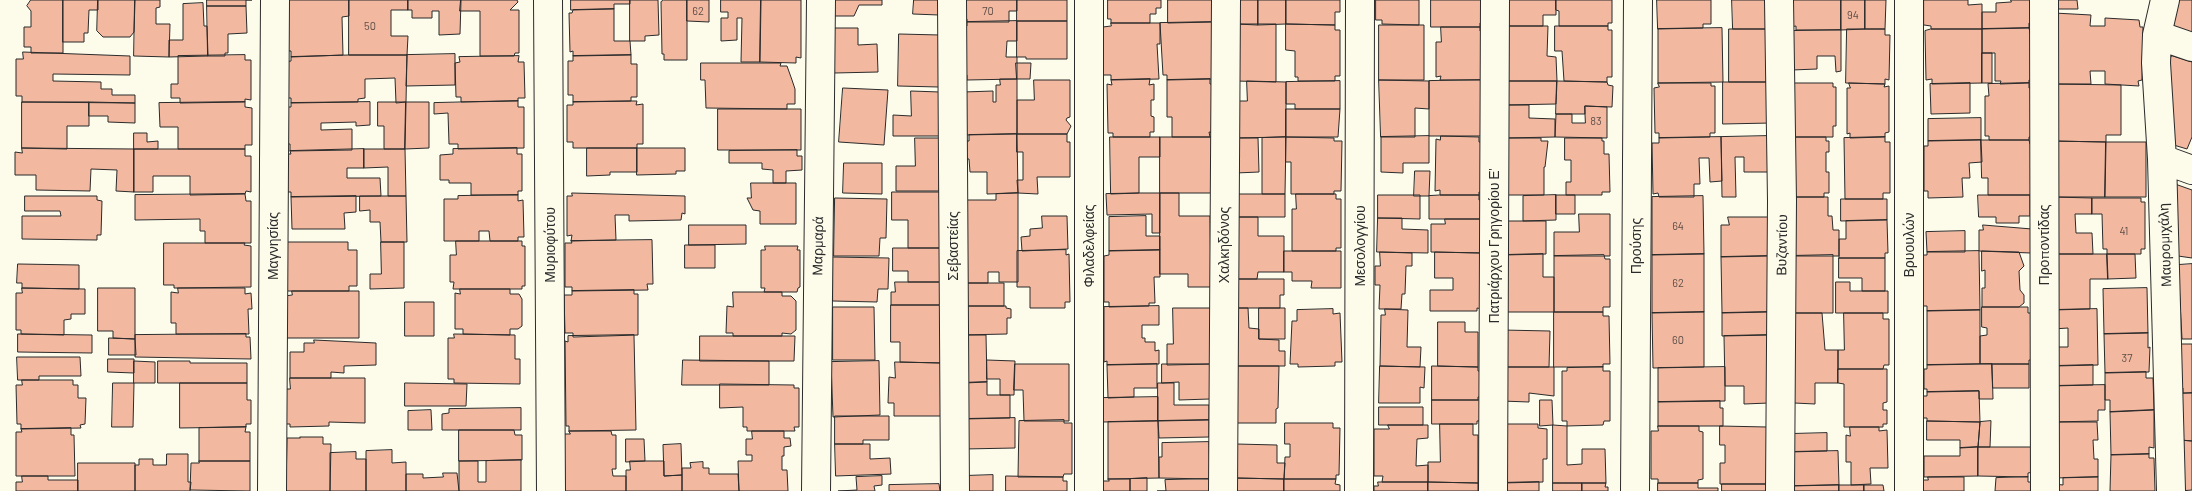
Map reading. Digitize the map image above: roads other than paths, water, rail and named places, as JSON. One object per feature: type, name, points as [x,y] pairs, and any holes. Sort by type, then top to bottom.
[{"type":"street","name":"Μαγνησίας","points":[[272,491],[275,0]]},
{"type":"street","name":"Μυριοφύτου","points":[[548,0],[551,491]]},
{"type":"street","name":"Μαρμαρά","points":[[816,491],[821,0]]},
{"type":"street","name":"Σεβαστείας","points":[[952,0],[955,491]]},
{"type":"street","name":"Φιλαδελφείας","points":[[1089,0],[1089,491]]},
{"type":"street","name":"Χαλκηδόνος","points":[[1223,491],[1226,0]]},
{"type":"street","name":"Μεσολογγίου","points":[[1359,491],[1360,0]]},
{"type":"street","name":"Πατριάρχου Γρηγορίου Ε'","points":[[1494,491],[1495,0]]},
{"type":"street","name":"Προύσης","points":[[1635,491],[1638,0]]},
{"type":"street","name":"Βυζαντίου","points":[[1779,0],[1782,201],[1780,491]]},
{"type":"street","name":"Βρυουλών","points":[[1909,0],[1909,491]]},
{"type":"street","name":"Προποντίδας","points":[[2044,0],[2044,491]]},
{"type":"street","name":"Μαυρομιχάλη","points":[[2165,0],[2157,35],[2156,63],[2162,159],[2171,491]]},
{"type":"street","points":[[2157,35],[2192,47]]},
{"type":"street","points":[[2162,159],[2192,170]]}]
